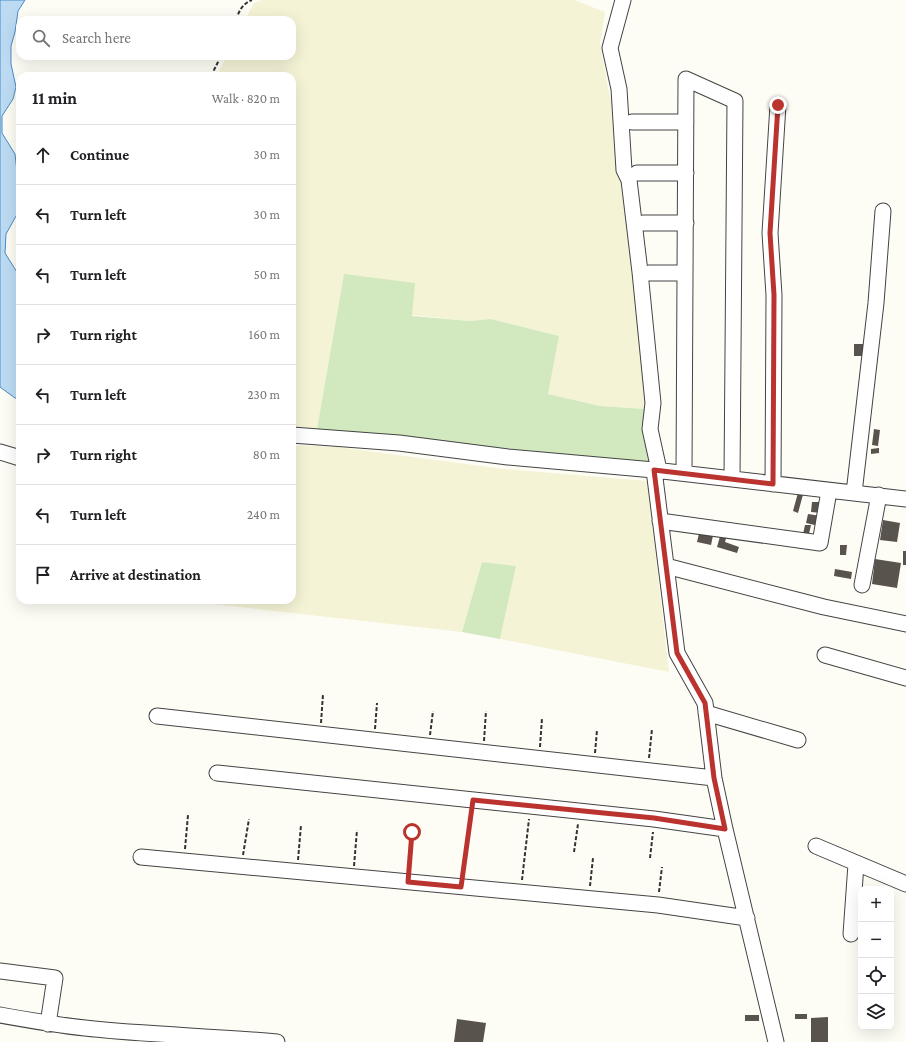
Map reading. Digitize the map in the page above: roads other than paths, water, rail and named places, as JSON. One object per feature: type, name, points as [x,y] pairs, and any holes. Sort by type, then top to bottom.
[{"type":"street","points":[[623,0],[610,48],[619,89],[624,170],[629,180],[640,272],[653,403],[650,429],[677,653],[705,703],[714,778],[776,1042]]},
{"type":"street","points":[[684,473],[686,79],[735,101],[732,479]]},
{"type":"street","points":[[773,484],[774,295],[770,233],[778,105]]},
{"type":"street","points":[[632,122],[686,122]]},
{"type":"street","points":[[637,173],[686,173]]},
{"type":"street","points":[[854,493],[876,303],[883,211]]},
{"type":"street","points":[[643,223],[686,223]]},
{"type":"street","points":[[649,273],[685,273]]},
{"type":"street","points":[[296,435],[399,442],[508,457],[656,470],[906,499]]},
{"type":"street","points":[[0,452],[16,457]]},
{"type":"street","points":[[660,521],[820,543],[829,491]]},
{"type":"street","points":[[862,585],[879,495]]},
{"type":"street","points":[[666,566],[824,607],[906,624]]},
{"type":"street","points":[[825,655],[906,678]]},
{"type":"street","points":[[706,713],[798,740]]},
{"type":"street","points":[[157,716],[714,778]]},
{"type":"street","points":[[217,774],[654,818],[725,829]]},
{"type":"street","points":[[816,846],[906,884]]},
{"type":"street","points":[[141,856],[658,905],[747,918]]},
{"type":"street","points":[[851,934],[856,864]]},
{"type":"street","points":[[0,971],[55,978],[48,1024]]},
{"type":"street","points":[[0,1015],[48,1024],[158,1038],[277,1042]]},
{"type":"water","points":[[0,0],[25,0],[16,16],[15,32],[11,46],[11,64],[16,87],[13,99],[2,116],[2,133],[15,154],[16,163],[16,216],[6,234],[5,253],[16,271],[16,398],[0,387]]}]
